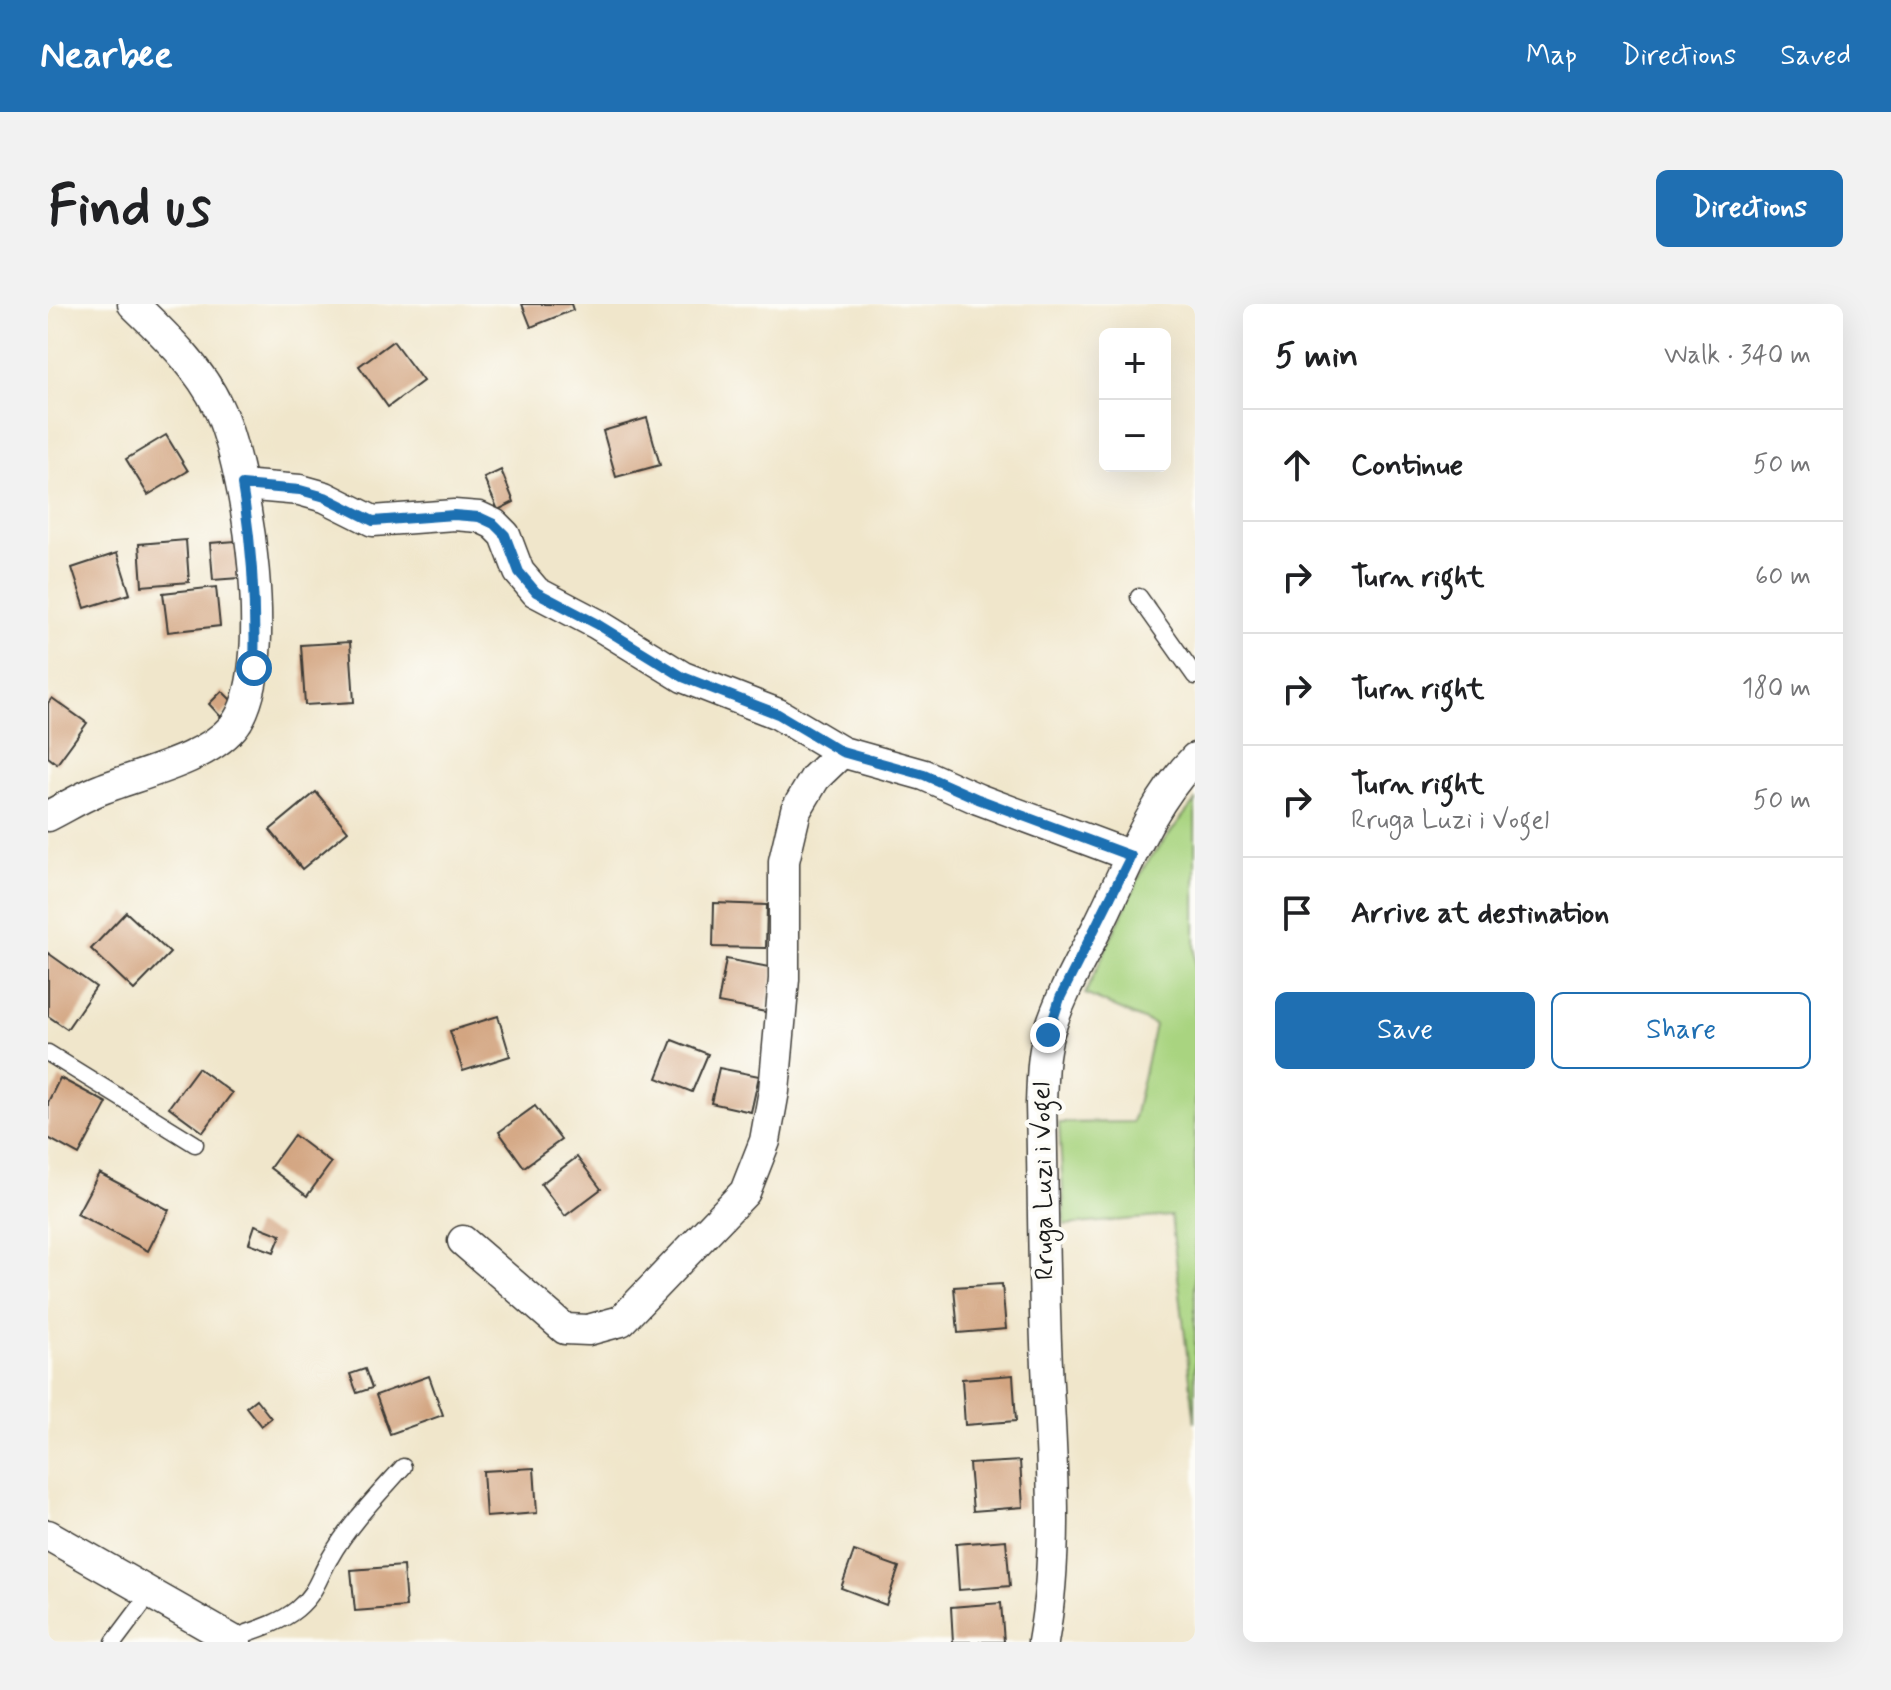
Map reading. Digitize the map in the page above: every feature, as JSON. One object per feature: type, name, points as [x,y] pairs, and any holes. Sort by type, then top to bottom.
[{"type":"street","points":[[48,816],[95,792],[217,742],[235,725],[248,699],[254,668],[256,612],[251,540],[232,441],[217,403],[195,371],[133,304]]},
{"type":"street","points":[[242,485],[300,490],[325,497],[373,521],[454,515],[479,517],[494,524],[505,535],[519,572],[536,592],[597,624],[683,677],[778,714],[842,752],[924,775],[978,799],[1131,856]]},
{"type":"street","points":[[463,1241],[565,1329],[588,1330],[621,1321],[745,1192],[765,1141],[774,1091],[784,979],[784,861],[796,810],[815,778],[842,752]]},
{"type":"street","name":"Rruga Luzi i Vogel","points":[[1043,1642],[1054,1544],[1053,1443],[1046,1343],[1042,1068],[1048,1035],[1060,998],[1173,780],[1195,758]]},
{"type":"street","points":[[48,1535],[233,1640]]},
{"type":"lane","points":[[1139,597],[1195,676]]},
{"type":"lane","points":[[48,1053],[195,1144]]},
{"type":"lane","points":[[233,1640],[295,1611],[317,1589],[329,1559],[356,1520],[403,1467]]},
{"type":"lane","points":[[114,1642],[150,1594]]},
{"type":"green space","points":[[1195,801],[1195,1423],[1171,1216],[1065,1225],[1059,1123],[1133,1122],[1155,1025],[1085,994],[1145,865]]},
{"type":"building","points":[[522,304],[571,304],[573,310],[531,327]]},
{"type":"building","points":[[393,341],[423,381],[388,407],[359,366]]},
{"type":"building","points":[[647,418],[660,465],[616,477],[603,431]]},
{"type":"building","points":[[166,435],[188,471],[148,495],[126,459]]},
{"type":"building","points":[[501,470],[514,502],[498,510],[484,478]]},
{"type":"building","points":[[186,540],[189,582],[142,586],[139,544]]},
{"type":"building","points":[[236,541],[239,578],[213,580],[210,543]]},
{"type":"building","points":[[117,553],[130,594],[85,608],[72,568]]},
{"type":"building","points":[[216,587],[220,626],[168,632],[163,593]]},
{"type":"building","points":[[350,642],[354,702],[305,705],[301,645]]},
{"type":"building","points":[[222,691],[234,703],[221,717],[209,704]]},
{"type":"building","points":[[52,698],[87,723],[57,764],[48,757],[48,703]]},
{"type":"building","points":[[316,792],[348,831],[302,869],[270,830]]},
{"type":"building","points":[[714,903],[767,905],[766,948],[713,947]]},
{"type":"building","points":[[126,912],[170,953],[134,990],[91,949]]},
{"type":"building","points":[[48,953],[96,987],[67,1029],[48,1016]]},
{"type":"building","points":[[726,959],[774,968],[766,1012],[718,1003]]},
{"type":"building","points":[[498,1016],[510,1056],[463,1071],[450,1031]]},
{"type":"building","points":[[672,1040],[708,1054],[692,1092],[657,1078]]},
{"type":"building","points":[[198,1068],[232,1093],[203,1132],[169,1107]]},
{"type":"building","points":[[719,1068],[759,1076],[751,1112],[711,1103]]},
{"type":"building","points":[[60,1078],[107,1103],[79,1155],[48,1138],[48,1102]]},
{"type":"building","points":[[535,1106],[561,1140],[524,1167],[499,1132]]},
{"type":"building","points":[[294,1135],[331,1163],[307,1196],[270,1168]]},
{"type":"building","points":[[577,1157],[601,1189],[565,1216],[541,1184]]},
{"type":"building","points":[[99,1173],[169,1210],[148,1251],[77,1214]]},
{"type":"building","points":[[255,1225],[281,1235],[274,1252],[249,1243]]},
{"type":"building","points":[[1002,1284],[1006,1329],[958,1333],[954,1287]]},
{"type":"building","points":[[365,1369],[372,1388],[357,1393],[350,1374]]},
{"type":"building","points":[[1013,1375],[1016,1421],[965,1425],[962,1379]]},
{"type":"building","points":[[429,1376],[443,1415],[390,1434],[376,1395]]},
{"type":"building","points":[[256,1399],[271,1418],[261,1426],[246,1407]]},
{"type":"building","points":[[1020,1461],[1023,1507],[973,1511],[969,1464]]},
{"type":"building","points":[[534,1468],[537,1513],[486,1517],[483,1471]]},
{"type":"building","points":[[1006,1540],[1010,1586],[959,1590],[956,1544]]},
{"type":"building","points":[[854,1551],[899,1567],[886,1605],[841,1588]]},
{"type":"building","points":[[403,1566],[406,1607],[355,1611],[351,1570]]},
{"type":"building","points":[[1001,1603],[1004,1642],[953,1642],[951,1607]]},
{"type":"route","points":[[254,668],[256,612],[251,540],[242,485],[300,490],[325,497],[373,521],[454,515],[479,517],[494,524],[505,535],[519,572],[536,592],[559,602],[683,677],[778,714],[842,752],[924,775],[978,799],[1131,856],[1060,998],[1048,1035]]}]
